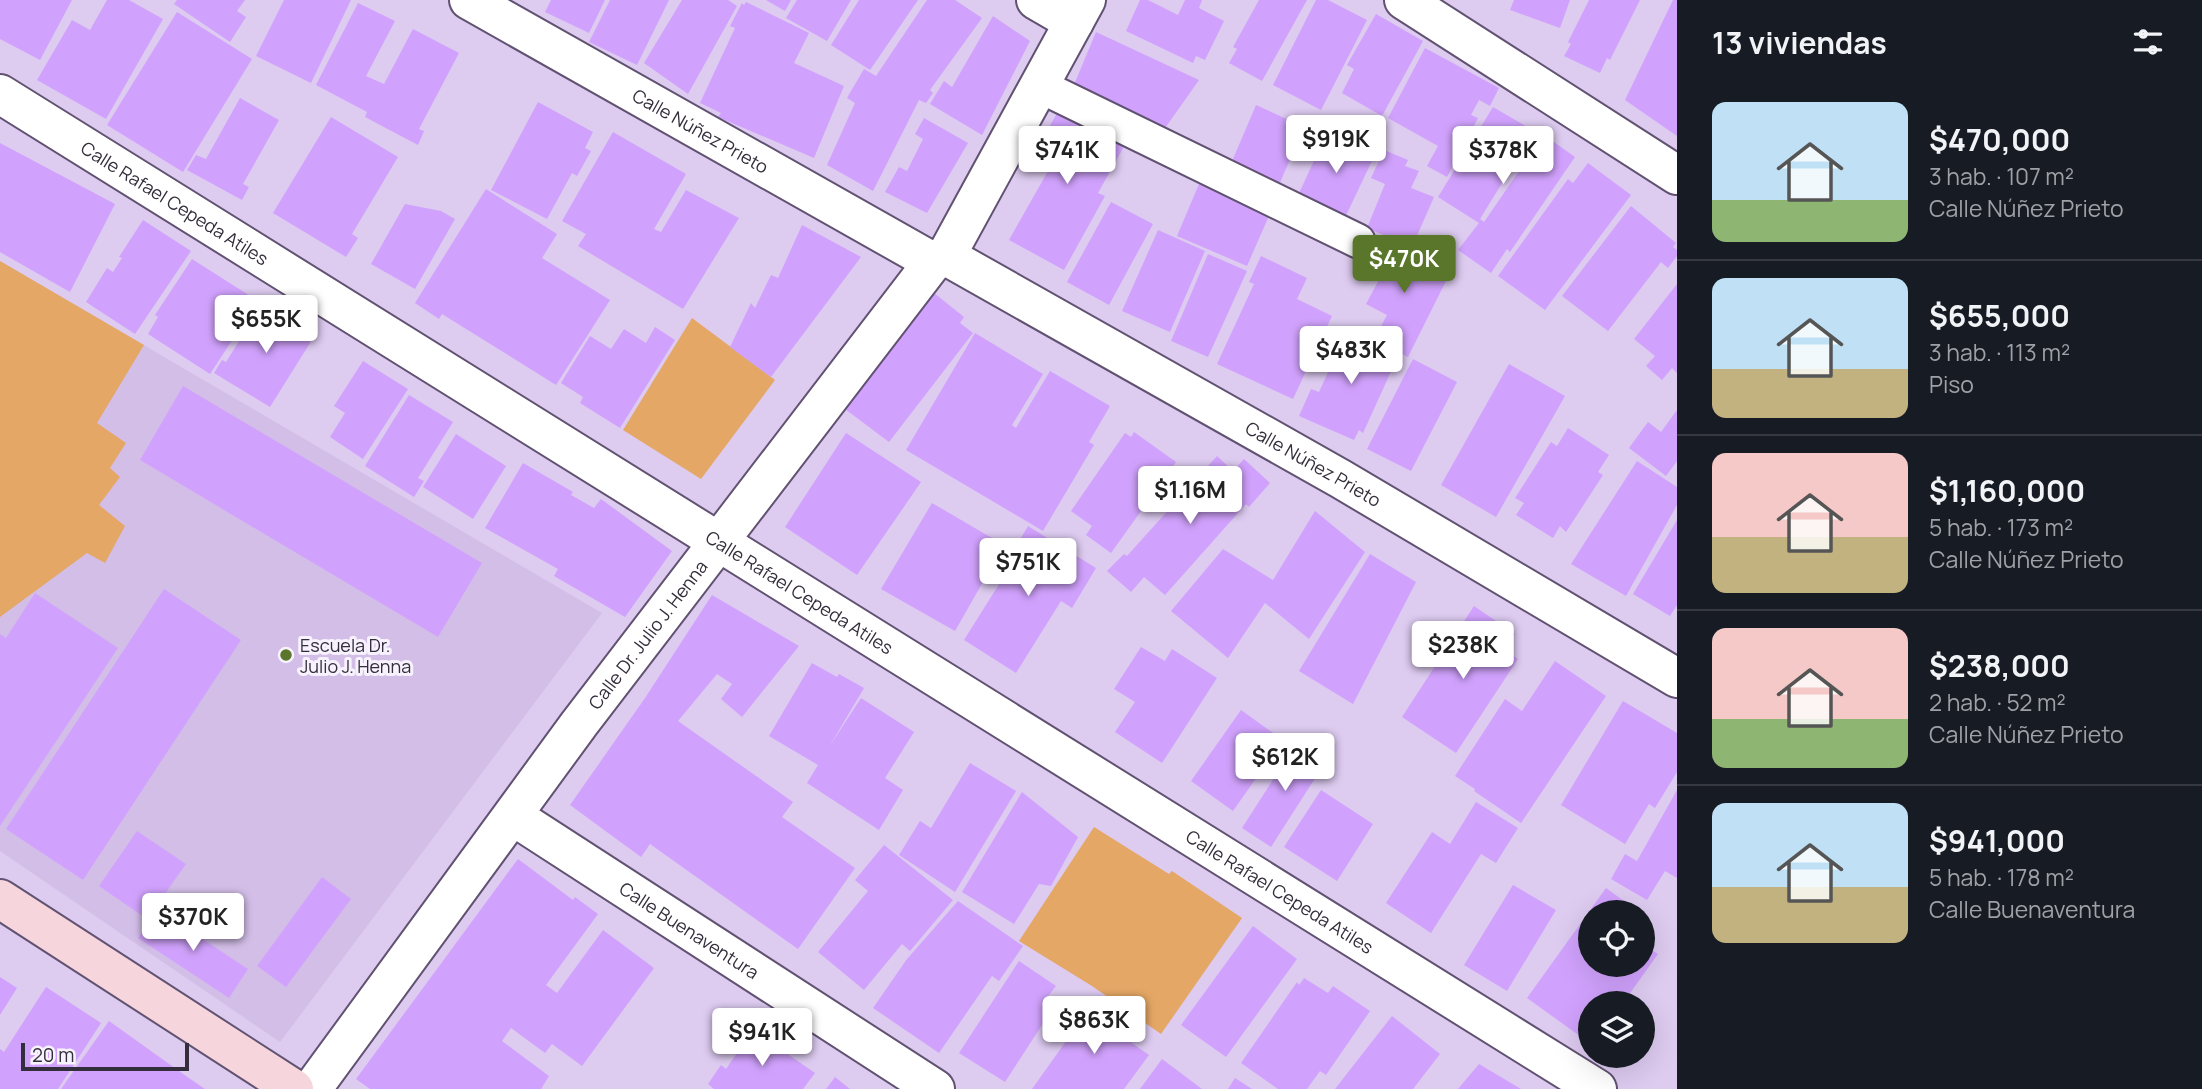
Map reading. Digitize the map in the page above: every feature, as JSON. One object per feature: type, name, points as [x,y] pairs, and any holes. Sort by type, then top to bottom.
[{"type":"street","name":"Calle Núñez Prieto","points":[[469,0],[1341,479],[1677,678]]},
{"type":"street","points":[[1036,0],[1080,11]]},
{"type":"street","points":[[1404,0],[1677,175]]},
{"type":"street","name":"Calle Dr. Julio J. Henna","points":[[312,1089],[579,724],[718,541],[940,259],[1080,11]]},
{"type":"street","name":"Calle Rafael Cepeda Atiles","points":[[0,94],[1597,1089]]},
{"type":"street","name":"Calle Buenaventura","points":[[513,816],[935,1089]]},
{"type":"street","points":[[0,900],[294,1089]]},
{"type":"lane","points":[[1040,86],[1358,240]]},
{"type":"shaded area","name":"Escuela Dr. Julio J. Henna","points":[[0,261],[602,613],[280,1042],[0,851]]},
{"type":"shaded area","points":[[0,261],[144,345],[97,423],[126,443],[110,468],[120,477],[99,505],[125,526],[105,563],[87,553],[0,617]]},
{"type":"shaded area","points":[[692,318],[775,380],[701,479],[623,430]]},
{"type":"shaded area","points":[[1094,827],[1169,874],[1172,871],[1242,918],[1161,1034],[1092,986],[1019,941]]},
{"type":"building","points":[[0,0],[72,0],[40,60],[0,39]]},
{"type":"building","points":[[107,0],[129,0],[163,19],[106,119],[37,80],[72,20],[90,30]]},
{"type":"building","points":[[177,0],[245,0],[237,11],[246,17],[230,42],[174,4]]},
{"type":"building","points":[[284,0],[351,0],[311,83],[256,56]]},
{"type":"building","points":[[551,0],[605,0],[589,33],[545,12]]},
{"type":"building","points":[[610,0],[669,0],[637,65],[589,42]]},
{"type":"building","points":[[682,0],[728,0],[737,6],[688,94],[644,63]]},
{"type":"building","points":[[766,0],[791,0],[785,11]]},
{"type":"building","points":[[797,0],[851,0],[827,41],[786,18]]},
{"type":"building","points":[[859,0],[918,0],[870,70],[831,45]]},
{"type":"building","points":[[927,0],[955,0],[982,18],[930,90],[933,93],[926,103],[919,100],[873,191],[827,165],[855,103],[847,98],[864,69],[876,76]]},
{"type":"building","points":[[1140,0],[1148,0],[1178,15],[1185,0],[1202,0],[1199,8],[1224,21],[1205,60],[1196,56],[1193,63],[1126,31]]},
{"type":"building","points":[[1259,0],[1307,0],[1262,81],[1229,63],[1237,49],[1233,47]]},
{"type":"building","points":[[1316,0],[1328,0],[1367,20],[1321,110],[1273,85]]},
{"type":"building","points":[[1514,0],[1570,0],[1560,28],[1510,10]]},
{"type":"building","points":[[1589,0],[1640,0],[1610,60],[1607,58],[1600,73],[1564,56]]},
{"type":"building","points":[[1673,0],[1677,0],[1677,136],[1625,100]]},
{"type":"building","points":[[746,2],[809,33],[794,63],[844,86],[814,158],[718,117],[721,113],[700,103],[735,28],[730,26],[742,3],[744,5]]},
{"type":"building","points":[[358,3],[395,21],[366,76],[384,84],[413,29],[459,53],[419,129],[424,131],[418,145],[365,117],[367,112],[316,85]]},
{"type":"building","points":[[177,12],[252,59],[183,172],[107,125]]},
{"type":"building","points":[[1376,14],[1423,41],[1382,116],[1342,93],[1354,69],[1347,65]]},
{"type":"building","points":[[993,16],[1030,41],[982,135],[930,104],[944,81],[952,87]]},
{"type":"building","points":[[1096,32],[1199,80],[1163,131],[1071,92]]},
{"type":"building","points":[[1425,48],[1499,88],[1490,106],[1479,100],[1471,115],[1478,118],[1447,177],[1427,166],[1438,146],[1388,118]]},
{"type":"building","points":[[240,98],[279,120],[243,184],[249,187],[242,200],[187,170],[196,155],[206,159]]},
{"type":"building","points":[[538,102],[593,132],[585,148],[591,151],[577,176],[572,173],[547,219],[491,190]]},
{"type":"building","points":[[1062,104],[1127,141],[1098,193],[1105,196],[1064,270],[1009,240],[1048,171],[1030,162]]},
{"type":"building","points":[[1256,105],[1304,127],[1275,194],[1227,173]]},
{"type":"building","points":[[1493,107],[1534,131],[1480,219],[1484,222],[1544,135],[1575,157],[1510,252],[1507,249],[1491,273],[1458,250],[1479,223],[1438,197]]},
{"type":"building","points":[[331,117],[398,157],[352,234],[358,238],[346,257],[273,213]]},
{"type":"building","points":[[924,118],[968,143],[927,213],[885,192],[899,167],[907,171],[923,139],[915,134]]},
{"type":"building","points":[[1330,126],[1378,148],[1342,224],[1295,202]]},
{"type":"building","points":[[613,132],[686,174],[654,229],[661,232],[686,190],[739,218],[683,309],[578,246],[586,234],[562,221]]},
{"type":"building","points":[[0,143],[115,204],[70,292],[0,252]]},
{"type":"building","points":[[1384,150],[1408,160],[1405,166],[1419,171],[1411,188],[1434,197],[1412,247],[1367,228],[1385,184],[1371,178]]},
{"type":"building","points":[[1588,163],[1631,195],[1545,310],[1498,276],[1568,179],[1573,183]]},
{"type":"building","points":[[1202,177],[1272,209],[1247,266],[1177,236]]},
{"type":"building","points":[[486,189],[557,234],[542,258],[610,300],[556,385],[442,314],[439,319],[415,303]]},
{"type":"building","points":[[1111,202],[1153,224],[1109,305],[1067,282]]},
{"type":"building","points":[[405,204],[441,211],[455,219],[415,289],[371,264]]},
{"type":"building","points":[[1631,206],[1676,243],[1673,247],[1677,250],[1677,256],[1668,268],[1661,262],[1608,331],[1562,296]]},
{"type":"building","points":[[143,220],[191,251],[135,334],[86,302],[107,268],[113,272],[122,258],[119,257]]},
{"type":"building","points":[[802,225],[861,257],[771,377],[730,347],[751,303],[755,308],[771,275],[778,278]]},
{"type":"building","points":[[1158,230],[1205,251],[1170,332],[1122,311]]},
{"type":"building","points":[[1378,245],[1407,259],[1413,246],[1438,257],[1431,271],[1447,279],[1408,357],[1374,340],[1387,315],[1366,304],[1381,276],[1365,269]]},
{"type":"building","points":[[1208,254],[1247,271],[1208,357],[1171,341]]},
{"type":"building","points":[[1261,256],[1307,278],[1297,299],[1332,316],[1293,399],[1217,364],[1254,284],[1249,282]]},
{"type":"building","points":[[192,259],[258,301],[210,374],[148,334],[158,317],[155,315]]},
{"type":"building","points":[[1677,284],[1677,373],[1672,368],[1662,380],[1646,366],[1655,356],[1634,339]]},
{"type":"building","points":[[934,293],[964,317],[960,323],[973,333],[889,442],[845,409]]},
{"type":"building","points":[[263,303],[315,335],[270,407],[214,373],[222,360],[226,362]]},
{"type":"building","points":[[655,327],[675,340],[620,428],[580,403],[583,397],[561,383],[590,336],[611,349],[624,329],[646,343]]},
{"type":"building","points":[[1341,328],[1399,354],[1363,433],[1359,430],[1354,440],[1299,416],[1311,389],[1319,392],[1343,339],[1337,337]]},
{"type":"building","points":[[975,333],[1043,374],[1012,425],[1016,428],[1050,371],[1110,406],[1089,442],[1094,445],[1043,531],[906,450]]},
{"type":"building","points":[[1413,359],[1457,382],[1411,471],[1367,449]]},
{"type":"building","points":[[363,361],[408,389],[363,459],[330,437],[345,413],[334,406]]},
{"type":"building","points":[[1509,364],[1565,396],[1496,517],[1441,485]]},
{"type":"building","points":[[183,386],[482,563],[438,637],[140,460]]},
{"type":"building","points":[[409,395],[453,422],[418,478],[424,481],[414,497],[365,466]]},
{"type":"building","points":[[1677,410],[1677,461],[1666,476],[1629,448],[1648,422],[1661,432]]},
{"type":"building","points":[[1568,428],[1609,455],[1598,472],[1603,475],[1566,532],[1560,526],[1553,538],[1516,515],[1524,503],[1515,498],[1551,442],[1557,446]]},
{"type":"building","points":[[1134,432],[1176,462],[1111,553],[1086,535],[1092,526],[1071,511],[1125,433],[1131,437]]},
{"type":"building","points":[[846,433],[921,482],[857,575],[785,527]]},
{"type":"building","points":[[456,434],[506,466],[473,519],[423,487]]},
{"type":"building","points":[[1217,456],[1233,471],[1244,459],[1270,483],[1249,507],[1246,504],[1165,595],[1144,577],[1131,592],[1107,571],[1124,554],[1127,556]]},
{"type":"building","points":[[1637,461],[1677,487],[1677,505],[1626,596],[1571,564]]},
{"type":"building","points":[[523,463],[573,492],[571,495],[594,508],[601,499],[672,551],[625,617],[554,576],[558,569],[485,528]]},
{"type":"building","points":[[932,503],[1004,545],[955,631],[881,589]]},
{"type":"building","points":[[1315,511],[1365,552],[1309,639],[1265,603],[1228,658],[1171,611],[1223,549],[1273,580]]},
{"type":"building","points":[[1677,520],[1677,605],[1670,616],[1633,594]]},
{"type":"building","points":[[1028,526],[1096,568],[1072,608],[1061,601],[1016,673],[964,640],[1006,573],[1002,570]]},
{"type":"building","points":[[1370,554],[1416,582],[1353,704],[1299,671]]},
{"type":"building","points":[[164,589],[241,640],[83,880],[6,829]]},
{"type":"building","points":[[35,593],[118,648],[0,826],[0,634],[6,638]]},
{"type":"building","points":[[712,595],[799,646],[742,717],[721,699],[732,684],[717,674],[678,721],[793,802],[782,817],[855,868],[798,949],[650,844],[641,857],[570,805],[645,698]]},
{"type":"building","points":[[1474,606],[1515,634],[1504,649],[1518,659],[1456,753],[1402,717]]},
{"type":"building","points":[[1141,647],[1165,661],[1172,649],[1217,678],[1162,763],[1115,732],[1135,702],[1114,689]]},
{"type":"building","points":[[1555,661],[1606,696],[1521,823],[1455,776],[1505,699],[1522,711]]},
{"type":"building","points":[[812,663],[864,688],[829,747],[861,698],[914,732],[885,778],[903,790],[879,830],[807,783],[818,765],[769,736]]},
{"type":"building","points":[[1623,701],[1677,733],[1677,772],[1655,808],[1649,804],[1625,844],[1561,805]]},
{"type":"building","points":[[1241,710],[1283,740],[1233,811],[1191,781]]},
{"type":"building","points":[[1299,739],[1328,758],[1271,847],[1242,828]]},
{"type":"building","points":[[970,763],[1016,791],[955,892],[899,855],[920,821],[931,828]]},
{"type":"building","points":[[1321,790],[1373,824],[1337,881],[1284,847]]},
{"type":"building","points":[[1677,790],[1677,878],[1665,871],[1647,900],[1611,879],[1625,854],[1637,861]]},
{"type":"building","points":[[1022,792],[1078,837],[1051,886],[1039,884],[1014,924],[962,892]]},
{"type":"building","points":[[1476,802],[1518,828],[1496,863],[1481,854],[1431,933],[1386,903],[1432,832],[1450,844]]},
{"type":"building","points":[[137,831],[186,864],[147,919],[99,886]]},
{"type":"building","points":[[884,845],[953,900],[910,951],[902,944],[864,990],[818,952],[868,891],[855,880]]},
{"type":"building","points":[[518,859],[573,900],[575,897],[598,914],[546,985],[557,993],[603,930],[654,968],[582,1066],[552,1044],[545,1053],[511,1028],[502,1041],[549,1076],[541,1089],[370,1089],[356,1079]]},
{"type":"building","points":[[322,877],[351,899],[286,987],[257,966]]},
{"type":"building","points":[[1513,885],[1556,910],[1507,991],[1464,965]]},
{"type":"building","points":[[1606,888],[1622,900],[1597,900]]},
{"type":"building","points":[[958,901],[1023,946],[999,981],[992,976],[939,1053],[873,1008],[907,959]]},
{"type":"building","points":[[157,909],[248,969],[229,998],[138,938]]},
{"type":"building","points":[[1253,926],[1297,959],[1226,1057],[1181,1025]]},
{"type":"building","points":[[1578,927],[1578,977],[1642,977],[1632,991],[1578,991],[1578,1035],[1527,998]]},
{"type":"building","points":[[1019,961],[1056,986],[1046,999],[1055,1005],[1005,1082],[959,1053]]},
{"type":"building","points":[[0,977],[17,988],[0,1015]]},
{"type":"building","points":[[1304,978],[1328,993],[1333,986],[1370,1011],[1326,1075],[1320,1071],[1307,1089],[1278,1089],[1241,1063],[1297,982],[1299,985]]},
{"type":"building","points":[[46,987],[101,1023],[58,1089],[0,1089],[0,1049],[4,1052]]},
{"type":"building","points":[[1099,995],[1118,1009],[1106,1025],[1149,1055],[1124,1089],[1032,1089]]},
{"type":"building","points":[[1392,1016],[1440,1054],[1413,1089],[1335,1089]]},
{"type":"building","points":[[109,1021],[186,1076],[205,1089],[61,1089]]},
{"type":"building","points":[[753,1030],[815,1073],[803,1089],[714,1089],[708,1084],[721,1065],[726,1069]]},
{"type":"building","points":[[1162,1059],[1202,1089],[1140,1089]]},
{"type":"building","points":[[1479,1064],[1521,1089],[1458,1089]]},
{"type":"building","points":[[835,1077],[850,1089],[826,1089]]},
{"type":"building","points":[[1235,1078],[1252,1089],[1228,1089]]},
{"type":"place","name":"Escuela Dr. Julio J. Henna","points":[[286,655]]}]
